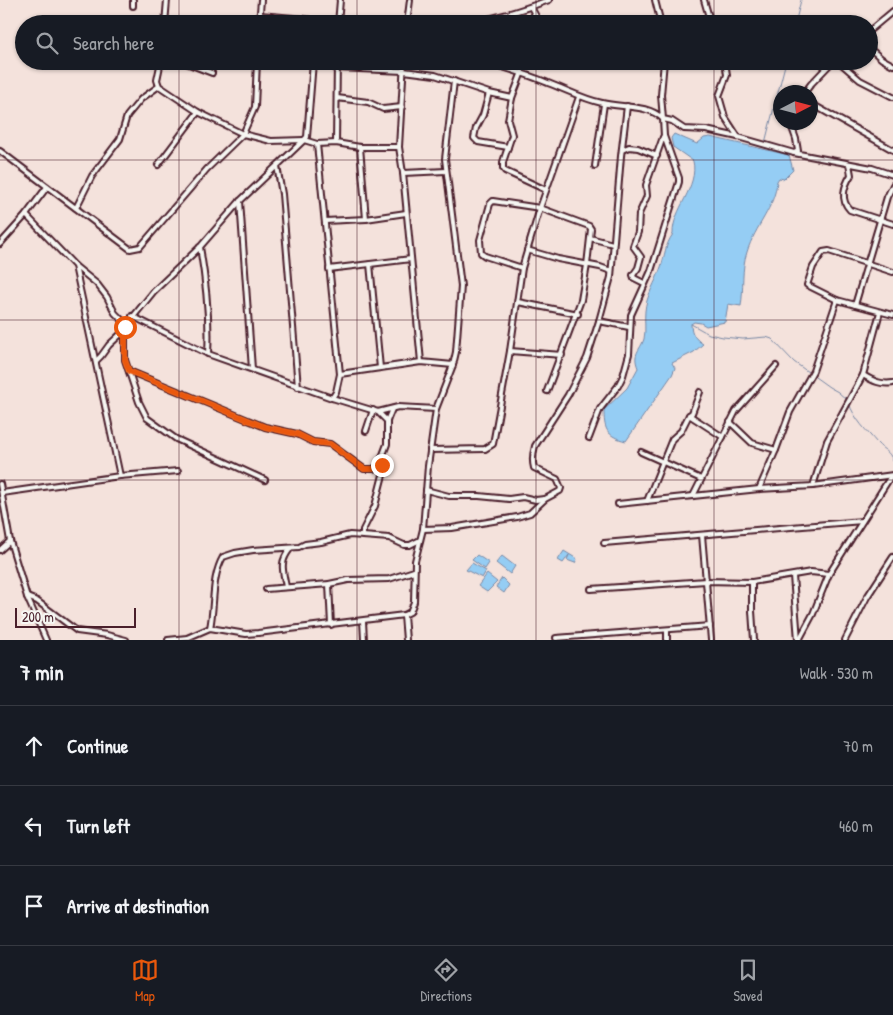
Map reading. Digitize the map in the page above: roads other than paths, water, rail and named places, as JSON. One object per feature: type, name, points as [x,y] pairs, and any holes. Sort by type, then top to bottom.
[{"type":"street","points":[[133,6],[134,0]]},
{"type":"street","points":[[165,15],[167,0]]},
{"type":"street","points":[[260,15],[261,0]]},
{"type":"street","points":[[339,15],[340,0]]},
{"type":"street","points":[[408,15],[410,0]]},
{"type":"street","points":[[501,15],[549,0]]},
{"type":"street","points":[[655,0],[659,15]]},
{"type":"street","points":[[704,0],[709,15]]},
{"type":"street","points":[[531,7],[535,15]]},
{"type":"street","points":[[878,24],[893,12]]},
{"type":"street","points":[[878,56],[893,64]]},
{"type":"street","points":[[159,70],[157,80],[159,86]]},
{"type":"street","points":[[204,70],[212,73]]},
{"type":"street","points":[[0,151],[130,249],[140,247],[207,169],[243,134],[255,106],[257,70]]},
{"type":"street","points":[[265,480],[176,439],[147,418],[125,360],[125,330],[126,324],[154,291],[200,247],[240,201],[304,140],[306,136],[312,70]]},
{"type":"street","points":[[336,143],[337,70]]},
{"type":"street","points":[[382,70],[435,75],[489,93],[512,98]]},
{"type":"street","points":[[515,70],[557,86],[579,97],[604,104],[627,106],[656,112],[664,119],[672,121],[684,129],[706,130],[738,137],[794,153],[824,157],[893,175]]},
{"type":"street","points":[[644,283],[634,278],[633,275],[638,268],[641,257],[633,246],[638,232],[639,214],[646,196],[646,185],[664,136],[664,119],[660,94],[663,70]]},
{"type":"street","points":[[727,70],[727,76],[720,92],[720,100],[725,117],[738,137]]},
{"type":"street","points":[[809,85],[824,70]]},
{"type":"street","points":[[848,70],[860,80],[893,97]]},
{"type":"street","points":[[404,71],[399,147],[421,362]]},
{"type":"street","points":[[522,72],[512,98],[508,120],[512,135],[503,162],[503,168],[546,190]]},
{"type":"street","points":[[168,640],[187,638],[210,628],[246,634],[363,621],[404,615],[410,612],[414,602],[414,571],[423,529],[430,450],[436,409],[456,352],[461,286],[446,171],[445,147],[454,81]]},
{"type":"street","points":[[159,86],[162,86],[198,112],[243,134],[271,141],[304,140],[317,144],[336,143],[360,147],[399,147]]},
{"type":"street","points":[[76,208],[92,176],[120,139],[127,116],[141,99],[159,86]]},
{"type":"street","points":[[489,93],[474,138],[478,142],[508,147]]},
{"type":"street","points":[[430,450],[484,449],[494,444],[522,268],[546,190],[579,97]]},
{"type":"street","points":[[337,98],[368,102],[383,109],[402,107]]},
{"type":"street","points":[[595,166],[604,104]]},
{"type":"street","points":[[423,529],[452,528],[530,513],[545,499],[560,491],[558,479],[534,468],[533,451],[568,395],[587,358],[599,321],[611,271],[627,106]]},
{"type":"street","points":[[818,107],[893,150]]},
{"type":"street","points":[[158,165],[198,112]]},
{"type":"street","points":[[793,130],[798,146],[798,151],[794,153]]},
{"type":"street","points":[[589,438],[600,410],[623,376],[629,354],[631,315],[651,271],[679,182],[664,136]]},
{"type":"street","points":[[317,144],[340,374],[336,392],[332,398]]},
{"type":"street","points":[[360,147],[366,219]]},
{"type":"street","points":[[622,150],[629,147],[638,148],[657,156]]},
{"type":"street","points":[[849,164],[851,175],[846,182],[844,195],[847,208],[893,224]]},
{"type":"street","points":[[277,166],[282,194],[298,388]]},
{"type":"street","points":[[403,173],[446,171]]},
{"type":"street","points":[[855,305],[880,220],[893,184]]},
{"type":"street","points":[[0,244],[26,215],[47,187]]},
{"type":"street","points":[[240,201],[252,369]]},
{"type":"street","points":[[522,268],[485,256],[480,252],[480,240],[490,204],[493,201],[540,208],[589,226],[588,265],[578,314],[547,391]]},
{"type":"street","points":[[325,221],[366,219],[406,213]]},
{"type":"street","points":[[26,215],[75,266],[97,284],[107,297],[115,313],[126,324]]},
{"type":"street","points":[[590,238],[613,244]]},
{"type":"street","points":[[200,247],[206,282],[208,354]]},
{"type":"street","points":[[527,250],[558,260],[611,271]]},
{"type":"street","points":[[893,272],[829,251],[823,252],[811,272],[807,284],[837,300],[893,316]]},
{"type":"street","points":[[329,269],[350,268],[362,264],[411,259]]},
{"type":"street","points":[[370,264],[380,368]]},
{"type":"street","points":[[75,266],[120,476]]},
{"type":"street","points":[[758,489],[776,450],[790,412],[813,372],[837,300]]},
{"type":"street","points":[[518,302],[578,314]]},
{"type":"street","points":[[813,486],[826,441],[863,375],[880,312]]},
{"type":"street","points":[[132,316],[208,354],[252,369],[298,388],[376,411],[407,406],[436,409]]},
{"type":"street","points":[[599,321],[630,327]]},
{"type":"street","points":[[96,361],[125,330]]},
{"type":"street","points":[[510,351],[562,355]]},
{"type":"street","points":[[340,374],[421,362],[453,364]]},
{"type":"street","points":[[693,496],[741,404],[776,366]]},
{"type":"street","points":[[129,371],[265,427],[297,434],[313,442],[330,444],[364,469],[373,469],[382,465]]},
{"type":"street","points":[[863,375],[875,382],[893,383]]},
{"type":"street","points":[[647,501],[672,439],[681,431],[689,415],[692,413],[700,392]]},
{"type":"street","points":[[364,536],[363,530],[376,506],[384,471],[381,460],[387,444],[387,421],[392,409]]},
{"type":"street","points":[[376,411],[387,421]]},
{"type":"street","points":[[366,431],[376,411]]},
{"type":"street","points":[[689,415],[722,438]]},
{"type":"street","points":[[730,422],[752,443],[776,450]]},
{"type":"street","points":[[641,452],[701,479]]},
{"type":"street","points":[[2,493],[120,476],[178,471]]},
{"type":"street","points":[[618,504],[758,489],[813,486],[892,475]]},
{"type":"street","points":[[798,640],[813,614],[828,574],[892,475]]},
{"type":"street","points":[[0,484],[10,541],[27,597],[46,640]]},
{"type":"street","points":[[426,490],[449,496],[479,496],[509,500],[523,497],[536,500],[545,499]]},
{"type":"street","points":[[604,543],[862,521]]},
{"type":"street","points":[[210,628],[214,612],[217,571],[223,557],[235,552],[290,548],[350,535],[363,530]]},
{"type":"street","points":[[350,535],[390,538],[404,545],[420,540]]},
{"type":"street","points":[[702,535],[711,640]]},
{"type":"street","points":[[0,550],[10,541]]},
{"type":"street","points":[[286,586],[282,564],[290,548]]},
{"type":"street","points":[[845,640],[867,597],[893,557]]},
{"type":"street","points":[[266,589],[329,584],[348,580],[389,578],[414,571]]},
{"type":"street","points":[[592,589],[706,582],[752,582],[811,572],[828,574]]},
{"type":"street","points":[[793,576],[798,640]]},
{"type":"street","points":[[752,582],[754,640]]},
{"type":"street","points":[[329,584],[331,625]]},
{"type":"street","points":[[27,597],[77,631],[126,640]]},
{"type":"street","points":[[404,615],[406,640]]},
{"type":"street","points":[[363,621],[364,640]]},
{"type":"street","points":[[556,638],[584,638],[710,626]]},
{"type":"street","points":[[667,630],[668,640]]},
{"type":"street","points":[[624,633],[625,640]]},
{"type":"water","points":[[674,134],[697,144],[704,138],[710,137],[789,155],[793,170],[784,179],[779,178],[777,181],[773,200],[747,252],[744,265],[741,306],[728,304],[725,322],[706,326],[694,322],[691,324],[694,336],[703,344],[694,352],[672,363],[675,368],[672,375],[626,441],[610,434],[606,427],[604,410],[627,388],[638,368],[636,355],[644,339],[647,300],[661,267],[667,246],[673,234],[677,216],[692,180],[694,171],[693,161],[673,147],[671,138]]},
{"type":"water","points":[[564,551],[577,559],[575,563],[567,560],[569,555],[563,563],[558,560]]},
{"type":"water","points":[[477,555],[489,563],[485,569],[472,560]]},
{"type":"water","points":[[502,556],[515,566],[510,574],[496,563]]},
{"type":"water","points":[[472,563],[486,571],[482,578],[466,570]]},
{"type":"water","points":[[487,574],[497,582],[487,592],[478,586]]},
{"type":"water","points":[[502,578],[509,585],[504,593],[496,587]]},
{"type":"waterway","points":[[797,15],[801,0]]},
{"type":"waterway","points":[[765,143],[784,70]]},
{"type":"waterway","points":[[691,324],[709,334],[723,337],[743,339],[766,337],[772,339],[794,362],[847,400]]},
{"type":"waterway","points":[[849,403],[861,424],[893,461]]}]
